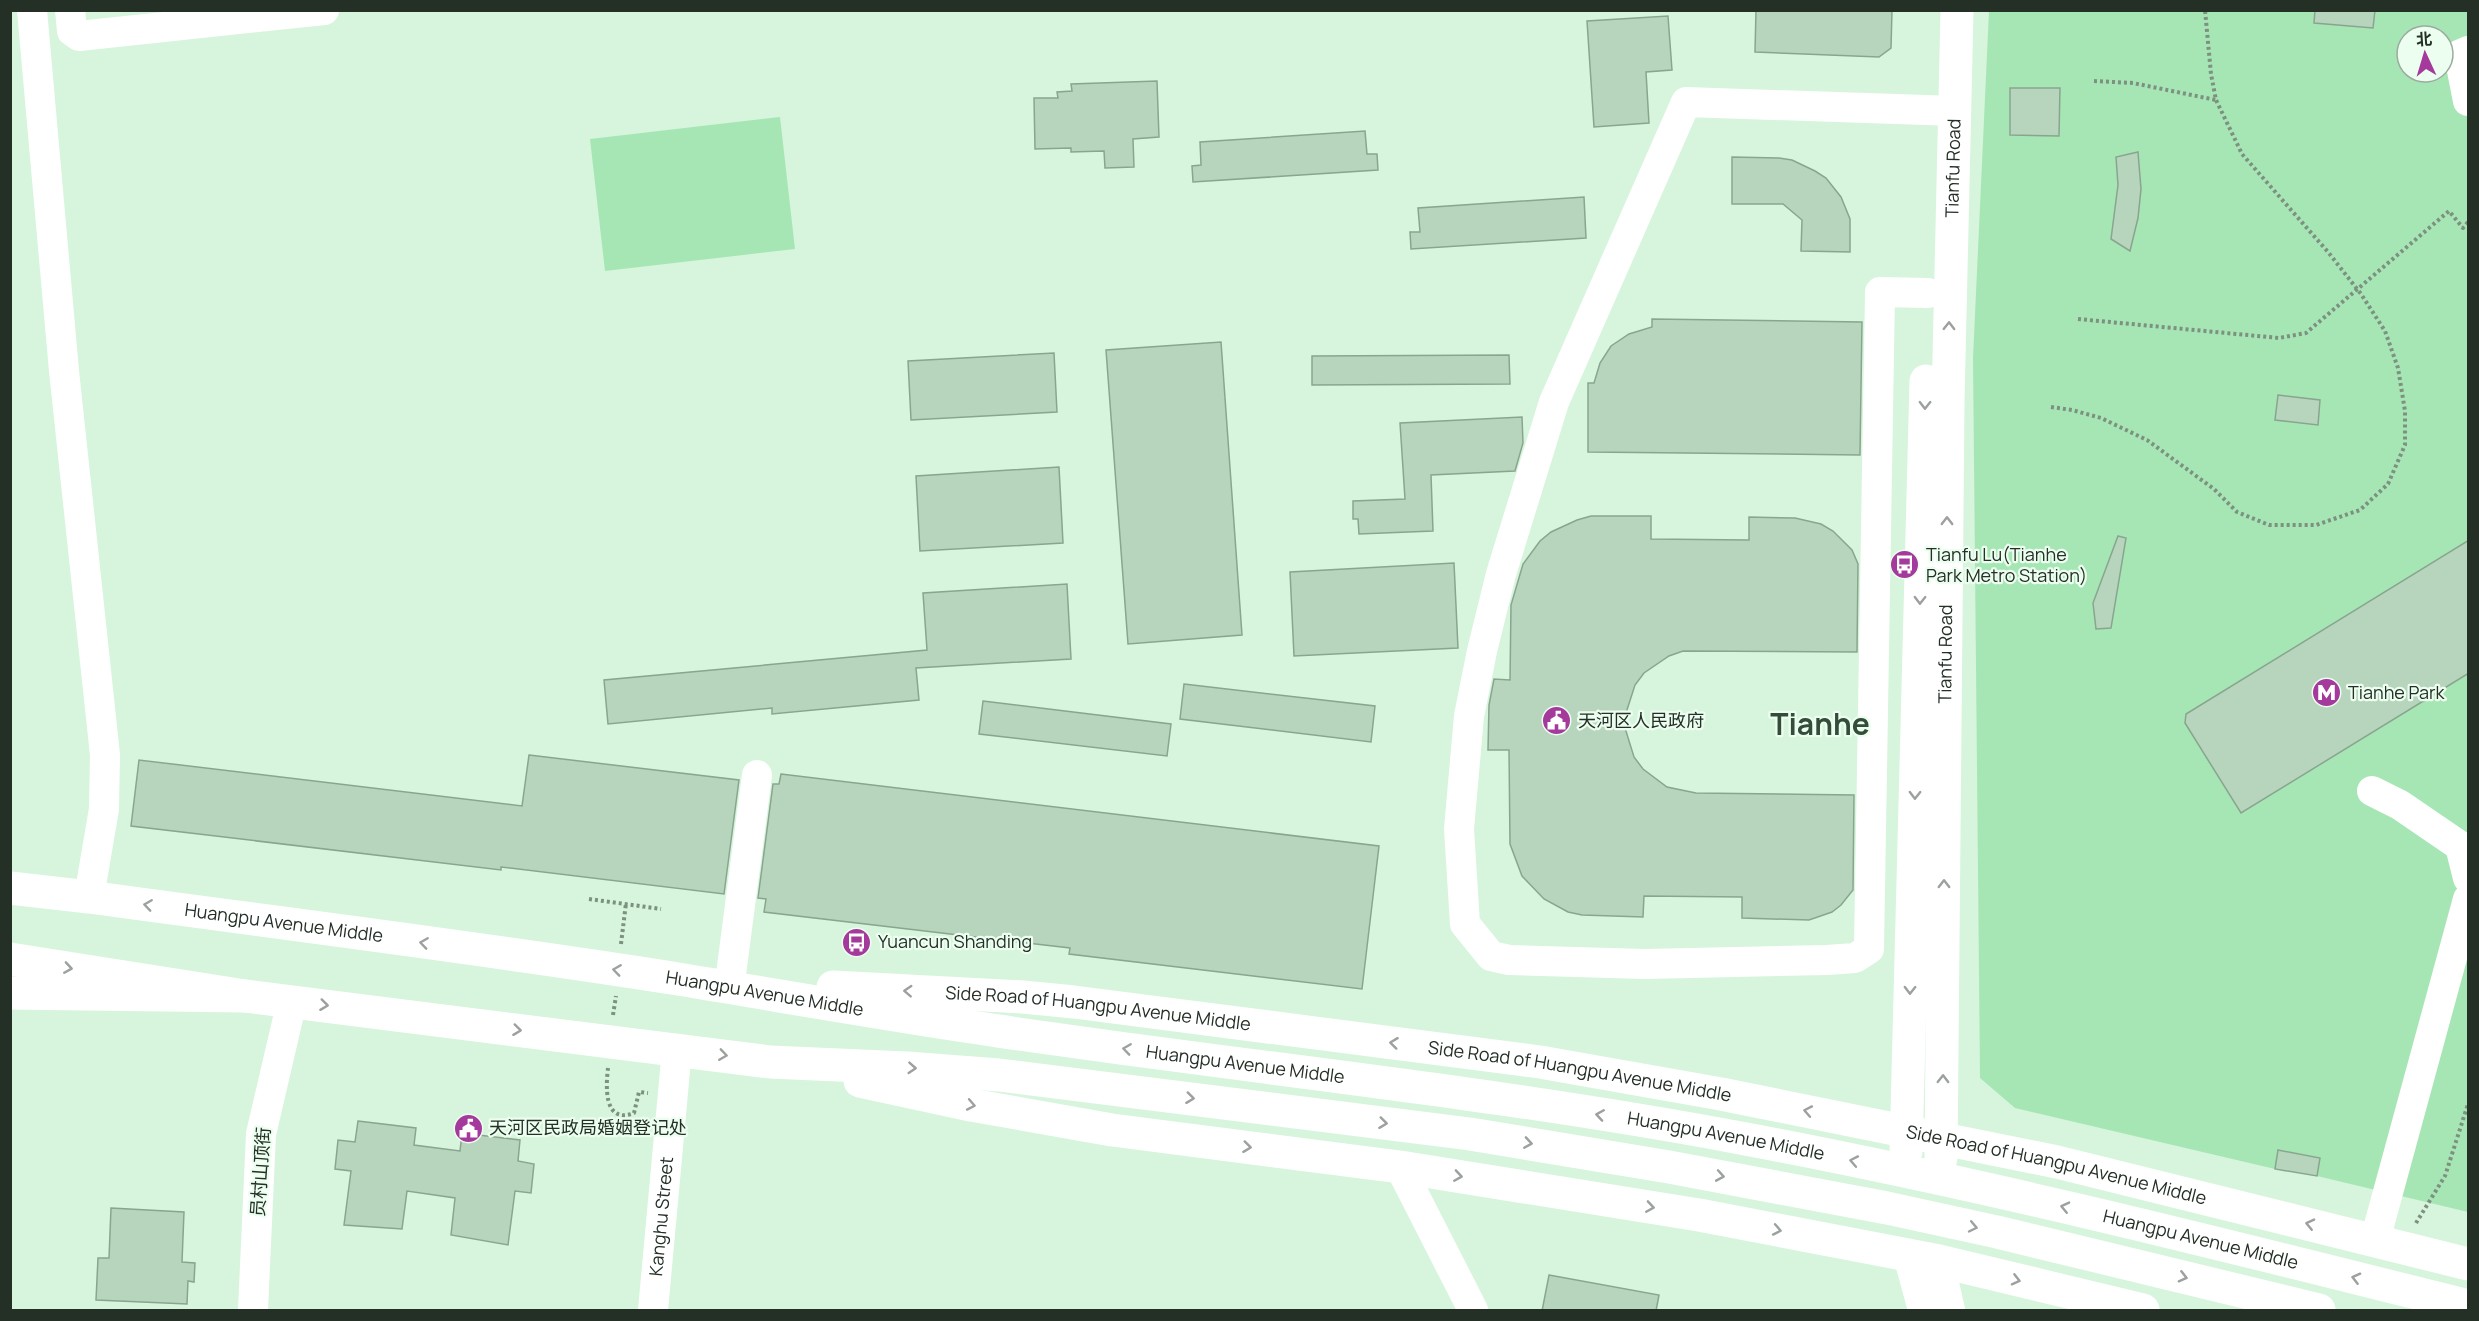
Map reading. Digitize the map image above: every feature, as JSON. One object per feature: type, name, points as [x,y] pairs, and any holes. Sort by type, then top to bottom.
[{"type":"main road","name":"Tianfu Road","points":[[1924,1258],[1941,1137],[1948,402],[1944,110],[1935,10]]},
{"type":"main road","name":"Tianfu Road","points":[[1924,1258],[1904,1220],[1928,293],[1944,110],[1957,10]]},
{"type":"main road","name":"Huangpu Avenue Middle","points":[[10,888],[675,978],[1013,1033],[1476,1095],[1665,1125],[1889,1168],[2131,1222],[2469,1306]]},
{"type":"main road","points":[[10,959],[245,996],[770,1062],[970,1105],[1112,1130],[1400,1167],[1699,1215],[1924,1258],[2143,1311]]},
{"type":"main road","name":"Side Road of Huangpu Avenue Middle","points":[[675,978],[1023,997],[1094,1004],[1540,1062],[1721,1094],[2057,1162],[2469,1264]]},
{"type":"main road","points":[[10,993],[245,996]]},
{"type":"main road","points":[[10,1002],[57,993]]},
{"type":"main road","points":[[770,1062],[999,1075],[1470,1134],[1702,1172],[1876,1205],[1997,1232],[2319,1311]]},
{"type":"main road","points":[[1699,1215],[1738,1200],[1751,1190],[1761,1170],[1760,1131],[1750,1116],[1721,1094]]},
{"type":"main road","points":[[2160,1311],[2144,1294],[2134,1275],[2133,1257],[2139,1230],[2161,1209],[2196,1198]]},
{"type":"main road","points":[[2040,1311],[2061,1304],[2095,1299]]},
{"type":"street","points":[[32,10],[64,371],[105,755],[104,809],[89,897]]},
{"type":"street","points":[[70,10],[72,31],[79,36],[324,10]]},
{"type":"street","points":[[2469,51],[2459,55],[2469,101]]},
{"type":"street","points":[[1928,293],[1880,292],[1869,949],[1855,958],[1656,964],[1509,960],[1491,957],[1465,924],[1459,829],[1469,716],[1501,574],[1554,402],[1686,102],[1944,110]]},
{"type":"street","points":[[730,982],[757,775]]},
{"type":"street","points":[[2372,790],[2400,805],[2460,846],[2469,878]]},
{"type":"street","points":[[2388,1244],[2469,899]]},
{"type":"street","name":"员村山顶街","points":[[253,1311],[261,1134],[292,1001]]},
{"type":"street","name":"Kanghu Street","points":[[653,1311],[677,1049]]},
{"type":"street","points":[[1400,1167],[1473,1311]]},
{"type":"street","points":[[1923,1311],[1924,1258]]},
{"type":"street","points":[[1924,1258],[1950,1311]]},
{"type":"path","points":[[2051,407],[2101,418],[2147,440],[2214,489],[2237,512],[2269,525],[2316,525],[2360,510],[2388,484],[2405,446],[2405,411],[2398,368],[2385,331],[2328,252],[2242,154],[2216,100],[2205,10]]},
{"type":"path","points":[[2094,81],[2133,83],[2216,100]]},
{"type":"path","points":[[2078,319],[2279,338],[2306,333],[2449,211],[2463,228],[2469,222]]},
{"type":"path","points":[[589,899],[661,909]]},
{"type":"path","points":[[606,1086],[609,1106],[627,1116],[634,1113],[639,1092]]},
{"type":"path","points":[[2388,1244],[2445,1176],[2469,1104]]},
{"type":"green space","name":"Tianhe Park","points":[[1989,11],[2468,11],[2468,1212],[2317,1176],[2320,1158],[2279,1150],[2275,1169],[2015,1108],[1980,1078],[1973,358]]},
{"type":"green space","points":[[780,117],[795,249],[605,271],[590,139]]},
{"type":"building","points":[[1756,10],[1892,10],[1891,48],[1879,57],[1755,52]]},
{"type":"building","points":[[2315,10],[2375,10],[2373,28],[2314,23]]},
{"type":"building","points":[[1668,16],[1672,70],[1646,72],[1649,123],[1594,127],[1587,21]]},
{"type":"building","points":[[1157,81],[1159,137],[1133,139],[1134,167],[1105,168],[1104,151],[1071,152],[1071,148],[1035,149],[1034,98],[1058,98],[1057,92],[1072,91],[1071,84]]},
{"type":"building","points":[[2010,88],[2060,88],[2059,136],[2010,135]]},
{"type":"building","points":[[1365,131],[1367,154],[1377,154],[1378,170],[1193,182],[1192,166],[1201,165],[1200,142]]},
{"type":"building","points":[[2138,152],[2141,189],[2138,218],[2130,251],[2111,239],[2118,185],[2116,157]]},
{"type":"building","points":[[1732,157],[1792,160],[1826,178],[1841,197],[1850,219],[1850,252],[1801,251],[1802,220],[1783,204],[1732,204]]},
{"type":"building","points":[[1584,197],[1586,238],[1411,249],[1410,232],[1420,232],[1418,208]]},
{"type":"building","points":[[1652,319],[1862,322],[1860,455],[1588,452],[1588,383],[1594,383],[1600,363],[1611,346],[1629,334],[1652,327]]},
{"type":"building","points":[[1221,342],[1242,635],[1128,644],[1106,350]]},
{"type":"building","points":[[1054,353],[1057,412],[911,420],[908,361]]},
{"type":"building","points":[[1509,355],[1510,384],[1312,385],[1312,356]]},
{"type":"building","points":[[2278,395],[2320,400],[2318,425],[2275,420]]},
{"type":"building","points":[[1522,417],[1523,443],[1515,471],[1431,475],[1433,531],[1359,534],[1358,519],[1353,519],[1353,501],[1405,499],[1400,423]]},
{"type":"building","points":[[1059,467],[1063,543],[920,551],[916,476]]},
{"type":"building","name":"天河区人民政府","points":[[1591,516],[1651,516],[1651,539],[1749,540],[1749,517],[1795,518],[1821,524],[1833,531],[1852,550],[1858,564],[1857,652],[1683,651],[1669,656],[1644,673],[1635,685],[1626,713],[1625,728],[1634,757],[1643,769],[1667,787],[1696,793],[1854,795],[1853,890],[1832,912],[1809,920],[1742,918],[1742,897],[1644,896],[1643,917],[1582,915],[1568,912],[1544,899],[1522,876],[1510,844],[1509,750],[1488,750],[1489,705],[1494,679],[1510,680],[1511,605],[1523,564],[1540,541],[1551,532]]},
{"type":"building","points":[[2118,536],[2126,538],[2111,628],[2096,629],[2093,603]]},
{"type":"building","name":"Tianhe Park","points":[[2469,540],[2469,673],[2241,813],[2185,723],[2186,714]]},
{"type":"building","points":[[1454,563],[1458,648],[1294,656],[1290,572]]},
{"type":"building","points":[[1067,584],[1071,659],[916,668],[919,700],[772,714],[772,708],[608,724],[604,680],[927,650],[923,593]]},
{"type":"building","points":[[1184,684],[1375,706],[1371,742],[1180,719]]},
{"type":"building","points":[[983,701],[1171,724],[1167,756],[979,734]]},
{"type":"building","points":[[529,755],[739,780],[724,894],[131,826],[139,760],[522,806]]},
{"type":"building","points":[[781,774],[1379,846],[1362,989],[1069,954],[1070,948],[764,912],[766,899],[758,898],[773,784],[779,784]]},
{"type":"building","points":[[358,1121],[416,1128],[414,1145],[460,1151],[462,1133],[520,1140],[518,1161],[534,1164],[531,1193],[515,1191],[508,1245],[451,1235],[455,1198],[407,1191],[402,1229],[344,1225],[351,1171],[335,1169],[338,1140],[355,1142]]},
{"type":"building","points":[[2278,1150],[2320,1158],[2317,1176],[2275,1169]]},
{"type":"building","points":[[111,1208],[184,1212],[182,1262],[195,1263],[194,1282],[188,1281],[187,1304],[96,1300],[98,1258],[109,1258]]},
{"type":"building","points":[[1549,1275],[1659,1295],[1656,1311],[1542,1311]]},
{"type":"place","name":"Tianfu Lu(Tianhe Park Metro Station)","points":[[1905,565]]},
{"type":"place","name":"Tianhe Park","points":[[2327,693]]},
{"type":"place","name":"天河区人民政府","points":[[1557,721]]},
{"type":"place","name":"Yuancun Shanding","points":[[857,942]]},
{"type":"place","name":"天河区民政局婚姻登记处","points":[[468,1128]]},
{"type":"district","name":"Tianhe","points":[[1820,725]]}]
